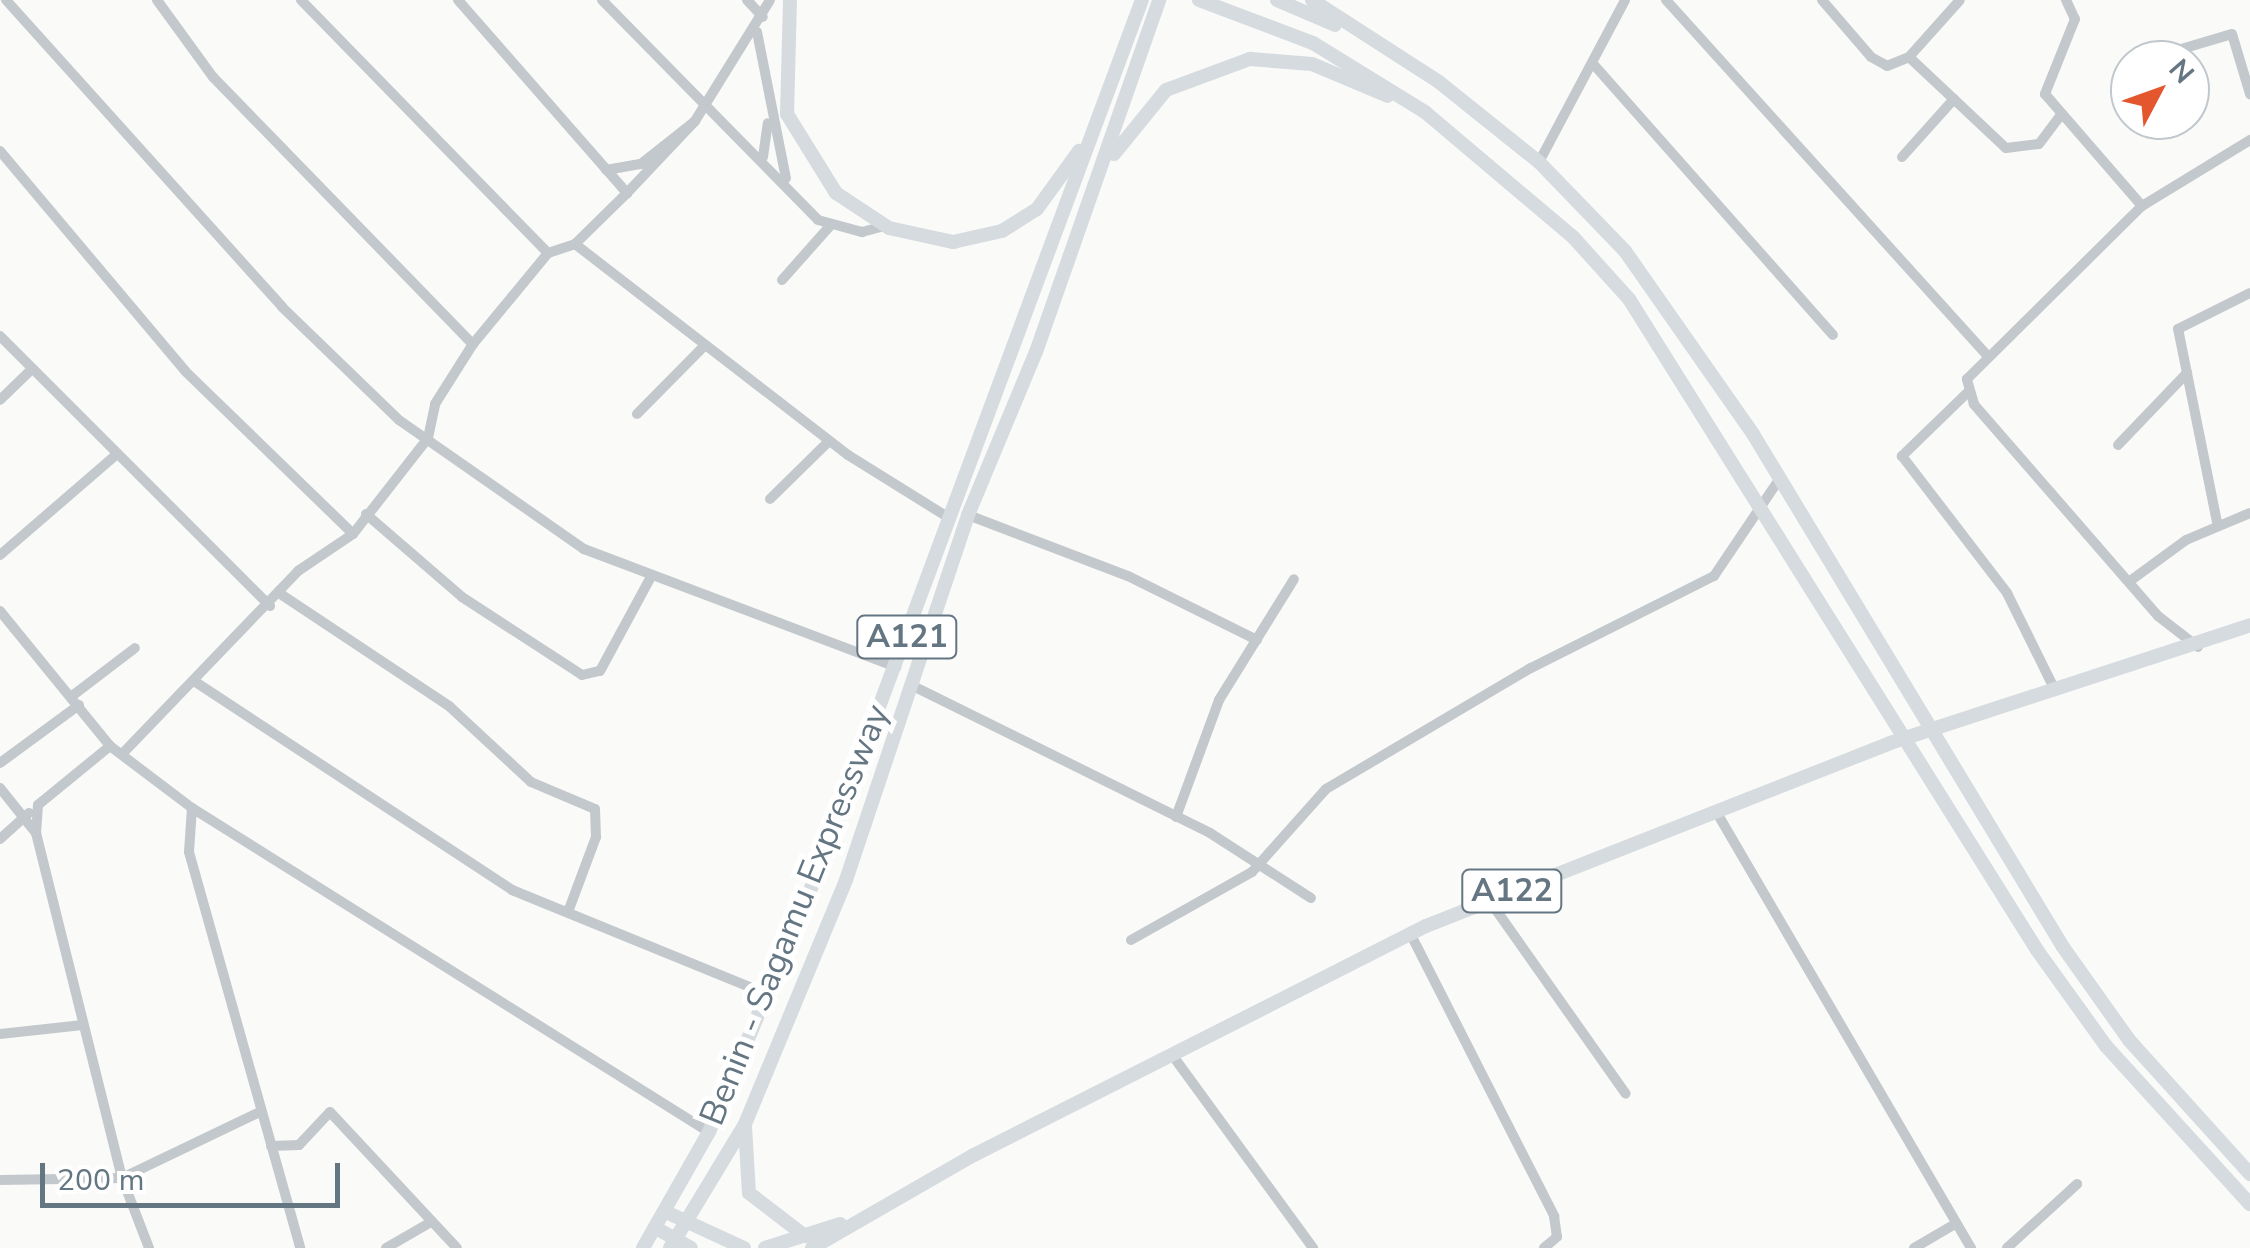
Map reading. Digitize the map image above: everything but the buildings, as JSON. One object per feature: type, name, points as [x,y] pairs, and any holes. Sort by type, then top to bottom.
[{"type":"highway","points":[[790,0],[787,114],[836,193],[885,226],[953,242],[1002,232],[1062,182],[1104,107]]},
{"type":"highway","points":[[1199,0],[1314,43],[1425,112],[1573,237],[1629,299],[1764,501],[2106,1046],[2250,1204]]},
{"type":"highway","points":[[1277,0],[1381,46]]},
{"type":"highway","points":[[1312,0],[1539,162],[1624,251],[1780,478],[2129,1040],[2250,1174]]},
{"type":"highway","name":"Benin - Sagamu Expressway","points":[[643,1248],[709,1132],[767,994],[896,667],[1104,107],[1148,6]]},
{"type":"highway","name":"A121","points":[[673,1244],[746,1124],[913,686],[968,514],[1081,224],[1148,6]]},
{"type":"highway","points":[[1081,224],[1146,107],[1225,64],[1312,64],[1425,112]]},
{"type":"highway","name":"A122","points":[[765,1248],[809,1242],[1410,933],[2052,684],[2198,647],[2250,625]]},
{"type":"highway","points":[[746,1124],[750,1192],[809,1242]]},
{"type":"highway","points":[[666,1212],[744,1248]]},
{"type":"highway","points":[[656,1228],[673,1244],[691,1248]]},
{"type":"street","points":[[6,0],[282,307],[428,438],[584,549],[896,667]]},
{"type":"street","points":[[157,0],[213,77],[474,344]]},
{"type":"street","points":[[302,0],[548,253]]},
{"type":"street","points":[[458,0],[627,193]]},
{"type":"street","points":[[602,0],[706,106],[786,178],[830,226],[885,226]]},
{"type":"street","points":[[747,0],[762,18]]},
{"type":"street","points":[[124,752],[282,596],[298,571],[353,534],[428,438],[436,404],[474,344],[548,253],[575,244],[695,121],[757,32],[770,0]]},
{"type":"street","points":[[1539,162],[1595,66],[1625,0]]},
{"type":"street","points":[[1666,0],[1986,354]]},
{"type":"street","points":[[1822,0],[1880,63],[1908,57],[1960,0]]},
{"type":"street","points":[[2066,0],[2075,18],[2045,88],[2060,116],[2142,206]]},
{"type":"street","points":[[757,32],[769,118],[786,178]]},
{"type":"street","points":[[2210,41],[2232,34],[2250,94]]},
{"type":"street","points":[[1908,57],[2006,148],[2039,144],[2060,116]]},
{"type":"street","points":[[1595,66],[1833,335]]},
{"type":"street","points":[[1902,157],[1954,99]]},
{"type":"street","points":[[763,157],[769,118]]},
{"type":"street","points":[[605,170],[641,164],[695,121]]},
{"type":"street","points":[[2052,684],[2007,593],[1902,456],[1967,393],[1986,354],[2107,250],[2142,206],[2250,140]]},
{"type":"street","points":[[0,150],[185,370],[353,534]]},
{"type":"street","points":[[782,280],[830,226]]},
{"type":"street","points":[[575,244],[829,441],[951,519]]},
{"type":"street","points":[[2217,522],[2187,373],[2182,319],[2250,293]]},
{"type":"street","points":[[0,336],[270,606]]},
{"type":"street","points":[[636,414],[705,345]]},
{"type":"street","points":[[0,400],[32,369]]},
{"type":"street","points":[[2118,444],[2187,373]]},
{"type":"street","points":[[1967,393],[2130,581],[2198,647]]},
{"type":"street","points":[[770,499],[829,441]]},
{"type":"street","points":[[0,555],[117,454]]},
{"type":"street","points":[[1131,940],[1260,864],[1326,789],[1531,668],[1714,576],[1780,478]]},
{"type":"street","points":[[2130,581],[2217,522],[2250,513]]},
{"type":"street","points":[[366,514],[462,597],[582,675],[600,671],[652,576]]},
{"type":"street","points":[[968,514],[1128,576],[1257,640]]},
{"type":"street","points":[[1176,817],[1207,726],[1294,579]]},
{"type":"street","points":[[282,596],[449,706],[531,782],[595,809],[596,837],[568,912]]},
{"type":"street","points":[[0,610],[110,746],[124,752],[192,808],[709,1132]]},
{"type":"street","points":[[0,764],[136,648]]},
{"type":"street","points":[[194,681],[512,890],[767,994]]},
{"type":"street","points":[[913,686],[1176,817],[1311,898]]},
{"type":"street","points":[[0,839],[110,746]]},
{"type":"street","points":[[0,788],[36,834]]},
{"type":"street","points":[[38,805],[36,834],[82,1025],[122,1178],[150,1248]]},
{"type":"street","points":[[192,808],[189,852],[300,1248]]},
{"type":"street","points":[[1718,813],[1971,1248]]},
{"type":"street","points":[[1489,900],[1626,1094]]},
{"type":"street","points":[[1410,933],[1554,1216],[1557,1237],[1544,1248]]},
{"type":"street","points":[[0,1034],[82,1025]]},
{"type":"street","points":[[1173,1056],[1313,1248]]},
{"type":"street","points":[[0,1180],[122,1178],[260,1112]]},
{"type":"street","points":[[271,1146],[299,1145],[330,1112],[457,1248]]},
{"type":"street","points":[[2008,1248],[2078,1184]]},
{"type":"street","points":[[386,1248],[431,1222]]},
{"type":"street","points":[[1914,1248],[1955,1224]]}]
